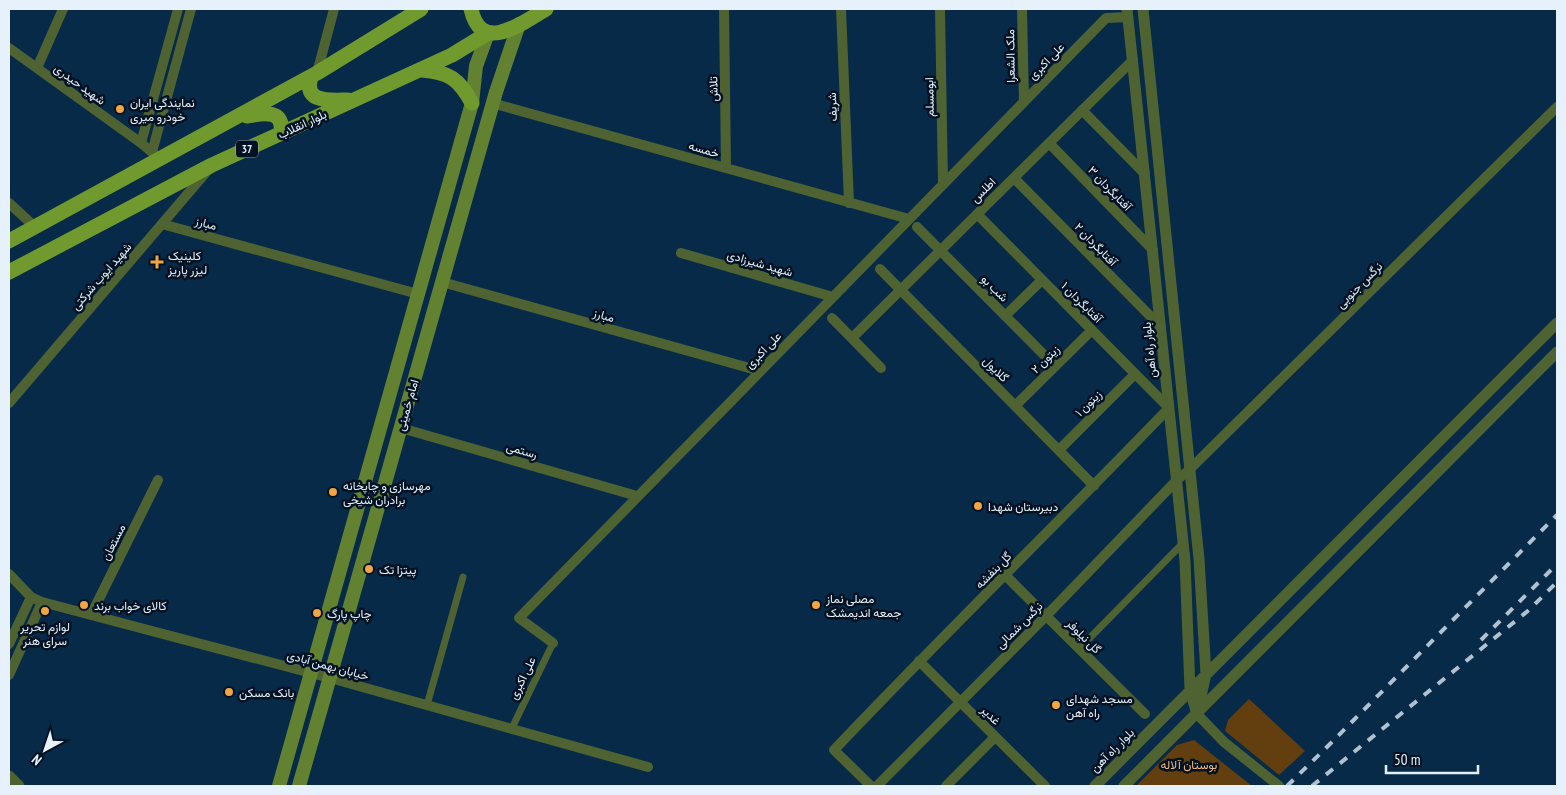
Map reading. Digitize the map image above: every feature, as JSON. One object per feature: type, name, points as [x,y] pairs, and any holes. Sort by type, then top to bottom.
[{"type":"main road","points":[[9,241],[156,155],[234,119],[314,75],[421,9]]},
{"type":"main road","points":[[471,9],[479,28],[488,33]]},
{"type":"main road","name":"37","points":[[488,33],[502,33],[546,9]]},
{"type":"main road","name":"امام خمینی","points":[[299,786],[492,103],[519,24]]},
{"type":"main road","name":"بلوار انقلاب","points":[[9,272],[212,165],[452,56],[488,33]]},
{"type":"main road","name":"امام خمینی","points":[[279,786],[472,103],[476,66],[488,33]]},
{"type":"main road","points":[[420,70],[437,71],[452,78],[464,89],[472,103]]},
{"type":"main road","points":[[314,75],[310,88],[320,100],[356,99]]},
{"type":"main road","points":[[234,119],[266,112],[271,113],[281,124],[281,133]]},
{"type":"street","points":[[37,68],[63,9]]},
{"type":"street","points":[[141,143],[178,9]]},
{"type":"street","points":[[156,155],[191,9]]},
{"type":"street","points":[[314,75],[334,9]]},
{"type":"street","name":"تلاش","points":[[724,9],[726,168]]},
{"type":"street","name":"شریف","points":[[841,9],[849,203]]},
{"type":"street","name":"ابومسلم","points":[[940,9],[943,184]]},
{"type":"street","name":"ملک الشعرا","points":[[1022,9],[1024,102]]},
{"type":"street","points":[[1143,9],[1199,559],[1206,674],[1197,714]]},
{"type":"street","name":"علی اکبری","points":[[512,728],[553,643],[519,618],[833,296],[913,223],[943,184],[1106,18],[1127,13]]},
{"type":"street","name":"بلوار راه آهن","points":[[1127,13],[1183,543],[1190,690],[1197,714]]},
{"type":"street","name":"شهید حیدری","points":[[9,48],[156,155]]},
{"type":"street","name":"اطلس","points":[[852,338],[1133,60]]},
{"type":"street","name":"خمسه","points":[[492,103],[849,203],[913,223]]},
{"type":"street","name":"نرگس جنوبی","points":[[1177,480],[1557,107]]},
{"type":"street","points":[[1082,110],[1145,174]]},
{"type":"street","name":"آفتابگردان ۳","points":[[1049,143],[1153,250]]},
{"type":"street","name":"شهید ایوب شرکتی","points":[[9,403],[212,165]]},
{"type":"street","name":"آفتابگردان ۲","points":[[1014,178],[1161,327]]},
{"type":"street","points":[[9,203],[34,226]]},
{"type":"street","name":"آفتابگردان ۱","points":[[977,214],[1169,408]]},
{"type":"street","name":"شب بو","points":[[913,223],[1055,366]]},
{"type":"street","name":"مبارز","points":[[162,224],[418,294]]},
{"type":"street","name":"شهید شیرزادی","points":[[681,253],[833,296]]},
{"type":"street","name":"گلایول","points":[[880,269],[1094,486]]},
{"type":"street","points":[[1005,316],[1042,280]]},
{"type":"street","name":"مبارز","points":[[442,282],[760,371]]},
{"type":"street","points":[[832,318],[881,368]]},
{"type":"street","name":"بلوار راه آهن","points":[[1095,786],[1557,323]]},
{"type":"street","name":"زیتون ۲","points":[[1015,406],[1092,330]]},
{"type":"street","points":[[1124,786],[1557,352]]},
{"type":"street","name":"زیتون ۱","points":[[1059,450],[1135,374]]},
{"type":"street","name":"گل بنفشه","points":[[872,786],[834,750],[919,661],[1169,408]]},
{"type":"street","name":"رستمی","points":[[400,428],[637,496]]},
{"type":"street","points":[[1404,476],[1419,491]]},
{"type":"street","name":"مستعان","points":[[91,615],[158,480]]},
{"type":"street","name":"نرگس شمالی","points":[[877,786],[1046,616],[1177,480]]},
{"type":"street","points":[[1079,648],[1183,543]]},
{"type":"street","name":"خیابان بهمن آبادی","points":[[9,574],[31,596],[42,602],[330,678],[648,767]]},
{"type":"street","name":"گل نیلوفر","points":[[1005,575],[1145,714]]},
{"type":"street","points":[[427,705],[463,577]]},
{"type":"street","points":[[9,644],[31,596]]},
{"type":"street","points":[[9,675],[42,602]]},
{"type":"street","name":"غدیر","points":[[919,661],[1045,786]]},
{"type":"street","points":[[1197,714],[1224,742],[1279,786]]},
{"type":"street","points":[[946,786],[995,737]]},
{"type":"street","points":[[9,776],[19,786]]},
{"type":"green space","points":[[1249,699],[1305,751],[1279,775],[1225,731],[1228,720]]},
{"type":"green space","name":"بوستان آلاله","points":[[1194,740],[1252,786],[1136,786],[1177,745]]},
{"type":"railway","points":[[1287,786],[1557,515]]},
{"type":"railway","points":[[1481,640],[1557,564]]},
{"type":"railway","points":[[1312,786],[1529,610],[1557,582]]},
{"type":"place","name":"نمایندگی ایران خودرو میری","points":[[120,109]]},
{"type":"place","name":"کلینیک لیزر پاریز","points":[[157,262]]},
{"type":"place","name":"مهرسازی و چاپخانه برادران شیخی","points":[[333,492]]},
{"type":"place","name":"دبیرستان شهدا","points":[[978,506]]},
{"type":"place","name":"پیتزا تک","points":[[369,569]]},
{"type":"place","name":"کالای خواب برند","points":[[84,605]]},
{"type":"place","name":"مصلی نماز جمعه اندیمشک","points":[[816,605]]},
{"type":"place","name":"لوازم تحریر سرای هنر","points":[[45,611]]},
{"type":"place","name":"چاپ پارگ","points":[[317,613]]},
{"type":"place","name":"بانک مسکن","points":[[229,692]]},
{"type":"place","name":"مسجد شهدای راه آهن","points":[[1056,705]]}]
